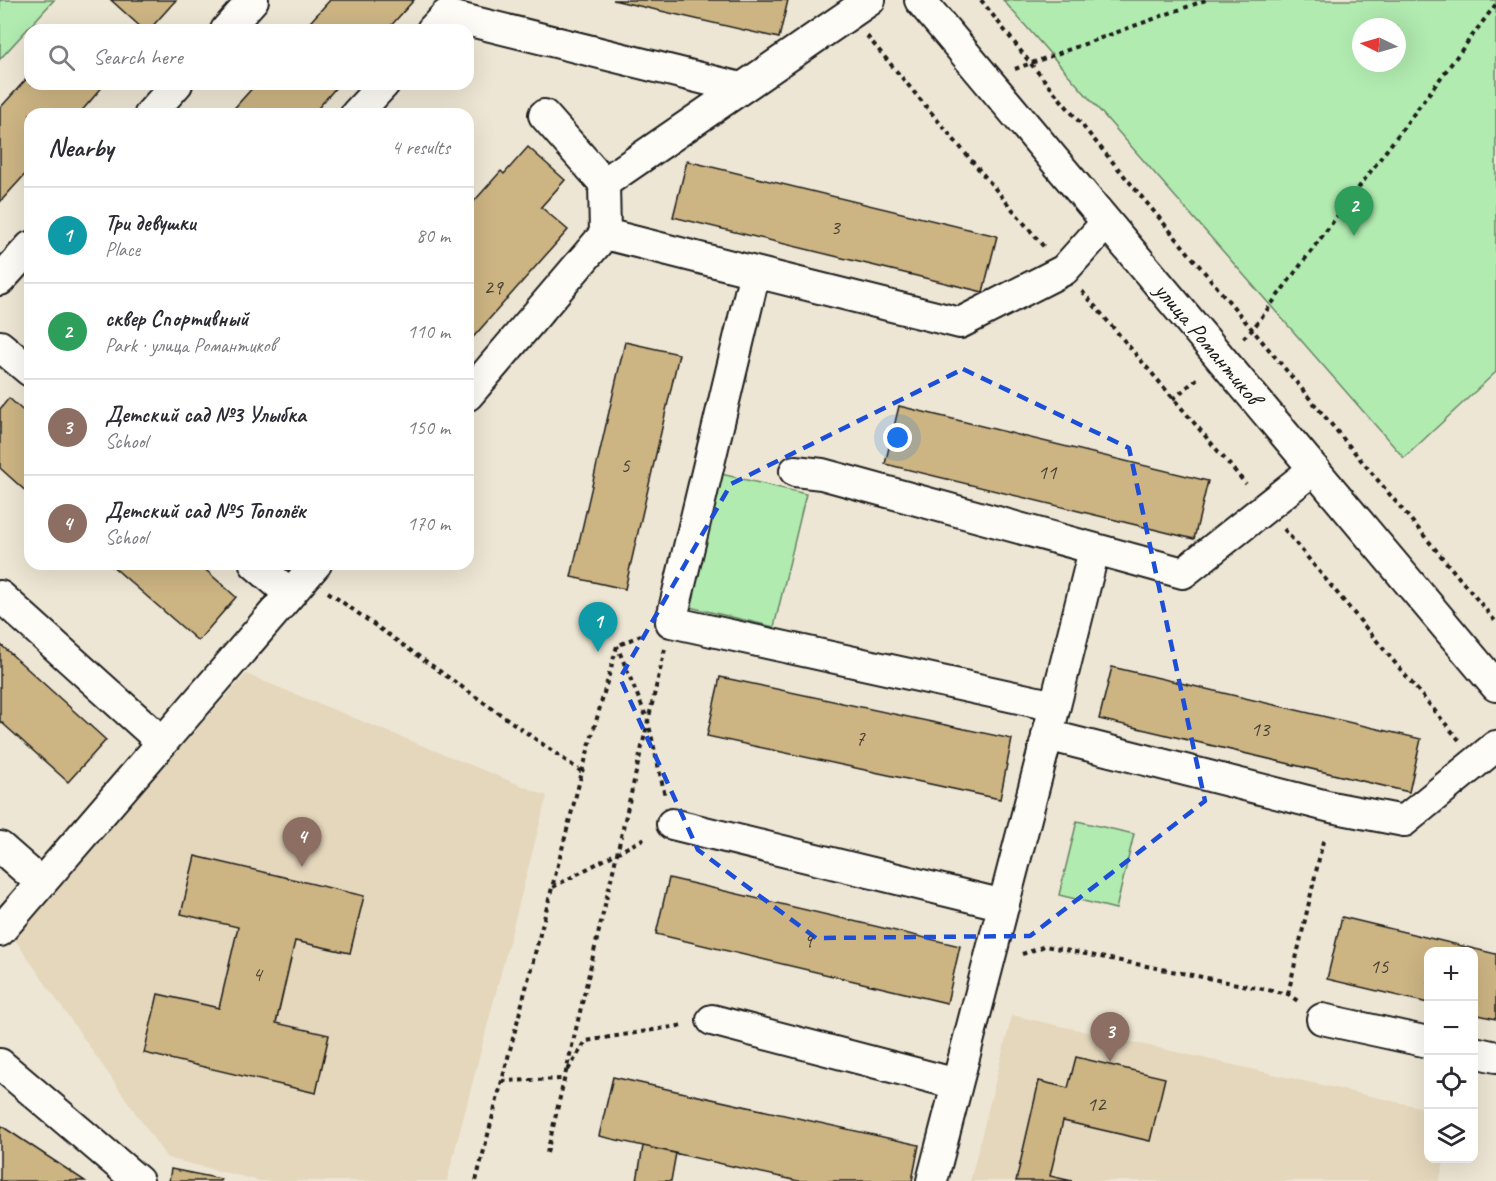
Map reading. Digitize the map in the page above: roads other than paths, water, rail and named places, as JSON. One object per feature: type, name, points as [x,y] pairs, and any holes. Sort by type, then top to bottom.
[{"type":"street","points":[[231,24],[253,0]]},
{"type":"street","name":"улица Романтиков","points":[[920,0],[1496,686]]},
{"type":"street","points":[[604,183],[859,7]]},
{"type":"street","points":[[438,24],[446,15],[741,88]]},
{"type":"street","points":[[155,108],[172,90]]},
{"type":"street","points":[[362,108],[378,90]]},
{"type":"street","points":[[474,388],[605,234],[604,183],[544,115]]},
{"type":"street","points":[[605,234],[960,323],[1064,270],[1106,223]]},
{"type":"street","points":[[0,280],[24,254]]},
{"type":"street","points":[[755,272],[671,622],[1054,705]]},
{"type":"street","points":[[0,346],[24,366]]},
{"type":"street","points":[[795,471],[822,474],[1183,573],[1314,469]]},
{"type":"street","points":[[932,1181],[1094,550]]},
{"type":"street","points":[[0,931],[304,578],[276,570]]},
{"type":"street","points":[[0,596],[162,742]]},
{"type":"street","points":[[1047,735],[1331,807],[1404,821],[1486,754]]},
{"type":"street","points":[[672,824],[1004,904]]},
{"type":"street","points":[[0,847],[41,883]]},
{"type":"street","points":[[1322,1019],[1424,1041]]},
{"type":"street","points":[[712,1020],[957,1084]]},
{"type":"street","points":[[1478,1053],[1496,1057]]},
{"type":"street","points":[[0,1064],[138,1181]]},
{"type":"place","name":"сквер Спортивный","points":[[1354,236]]},
{"type":"place","name":"Три девушки","points":[[598,652]]},
{"type":"place","name":"Детский сад №5 Тополёк","points":[[302,867]]},
{"type":"place","name":"Детский сад №3 Улыбка","points":[[1110,1062]]}]
